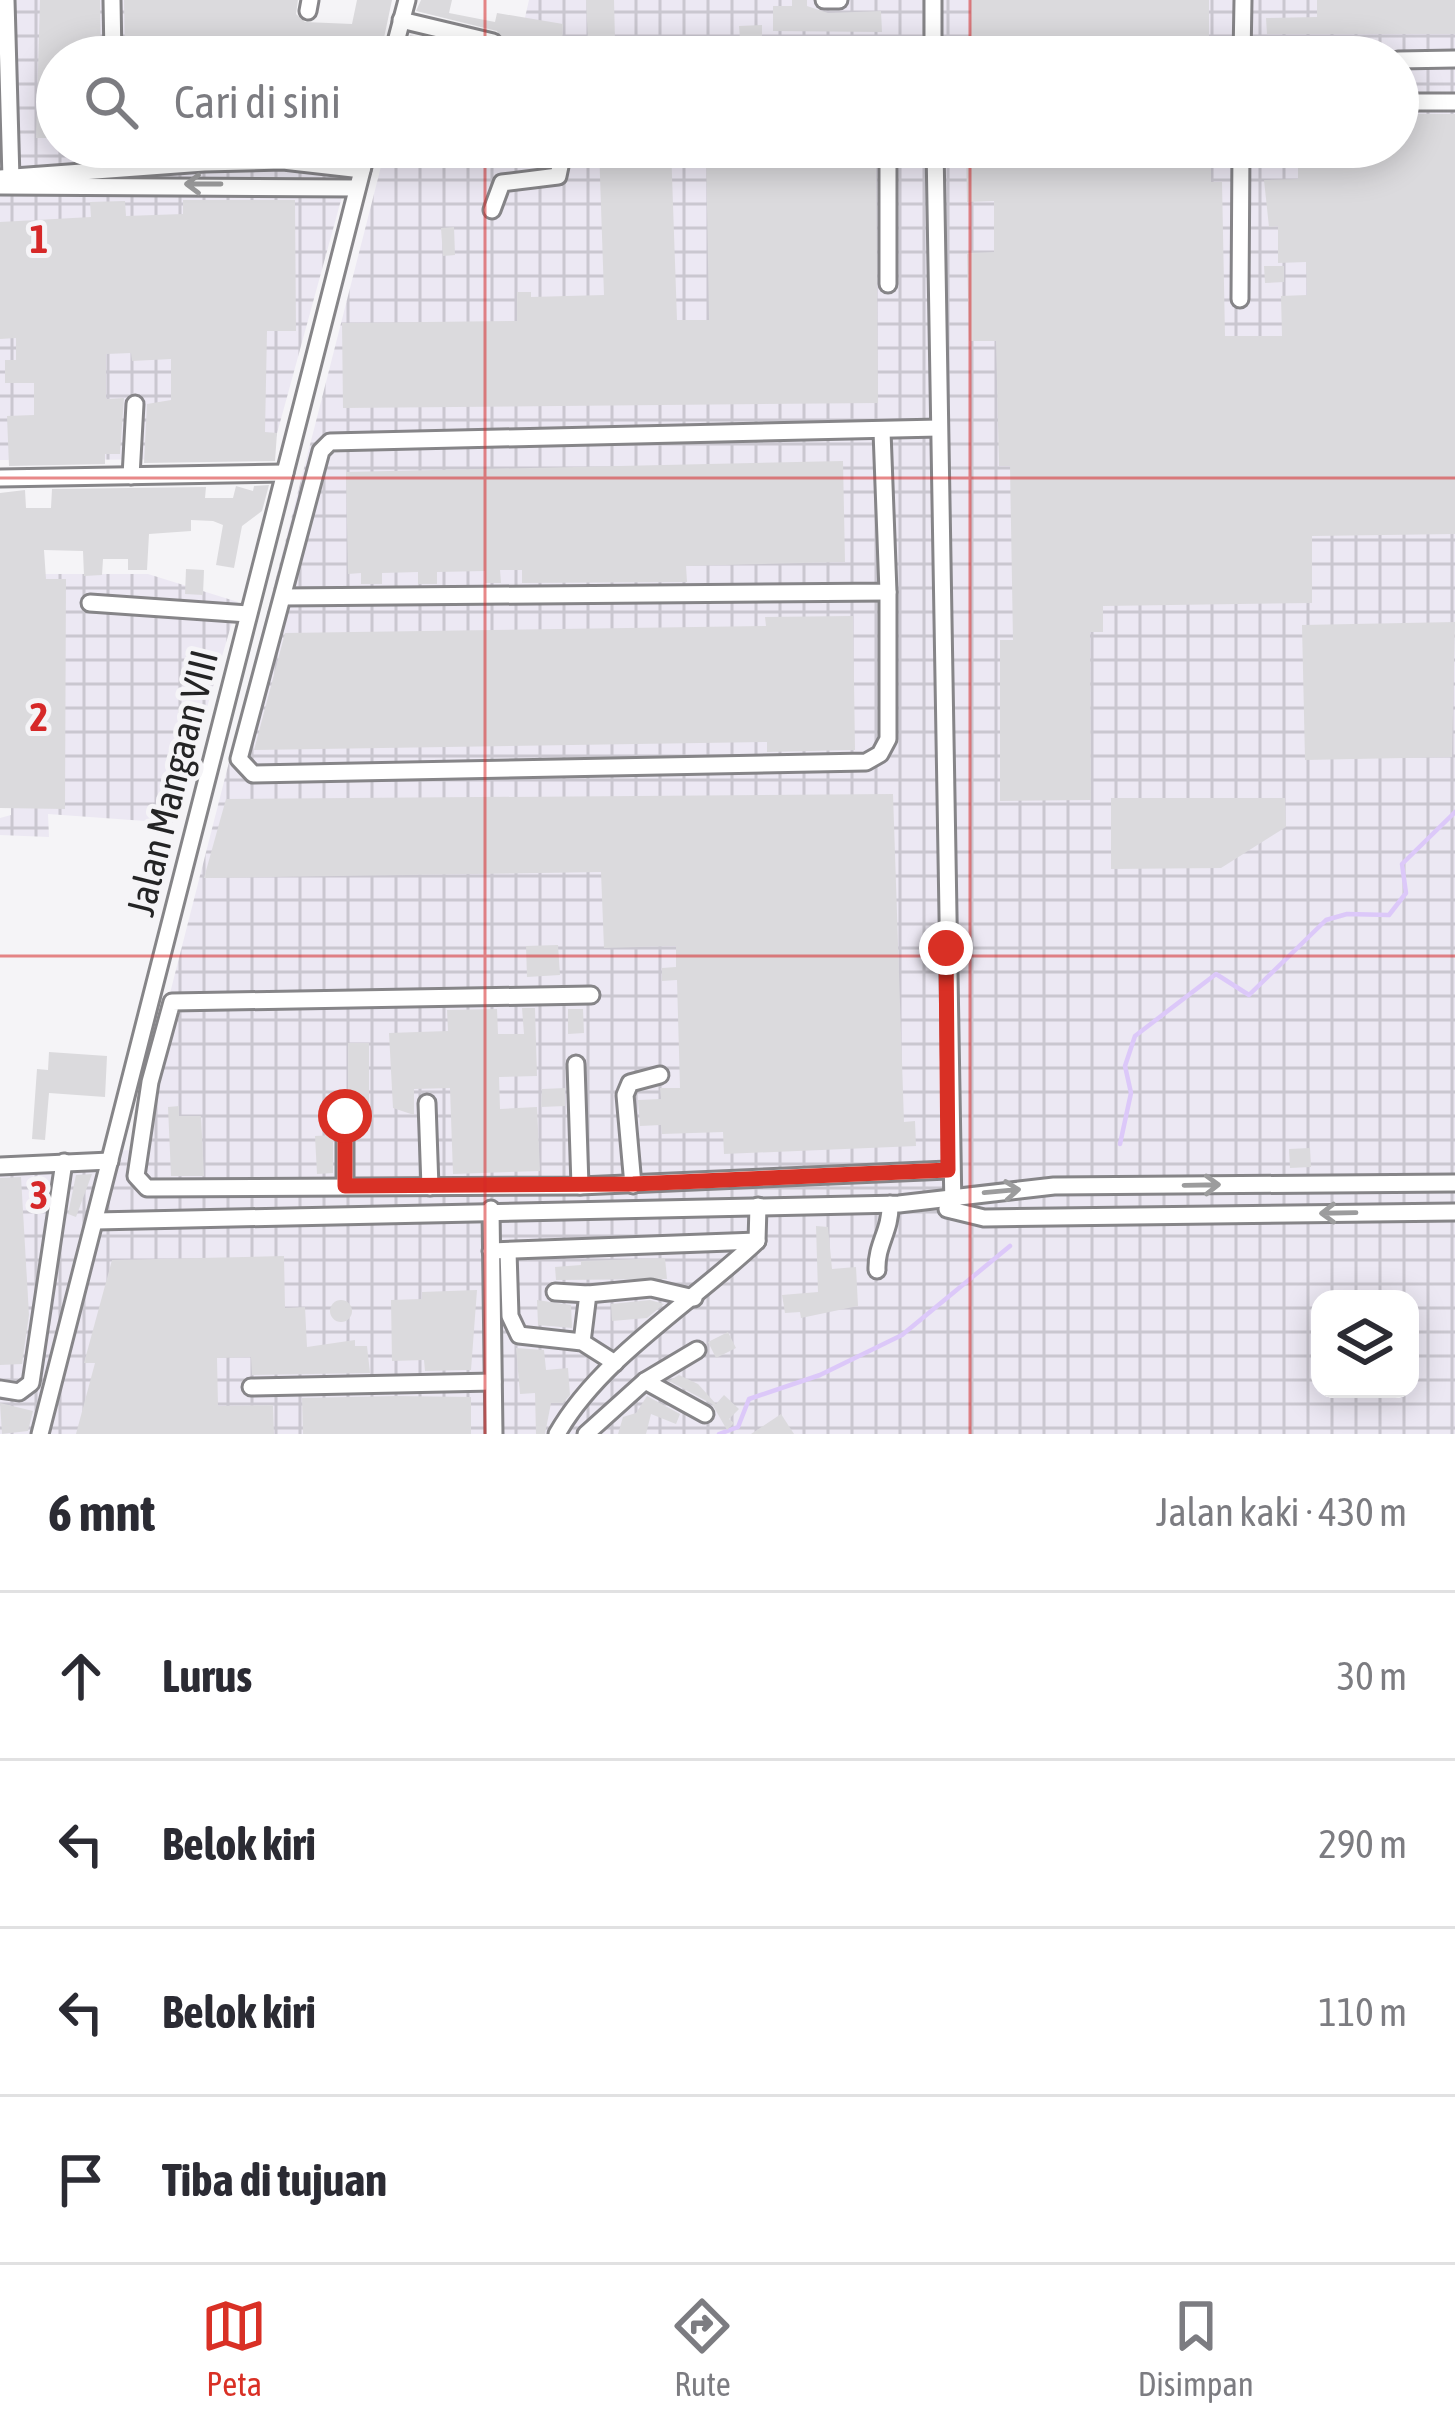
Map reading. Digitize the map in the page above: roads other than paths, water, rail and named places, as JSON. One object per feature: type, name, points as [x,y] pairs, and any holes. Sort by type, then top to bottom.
[{"type":"street","points":[[6,0],[5,181],[122,176],[357,188]]},
{"type":"street","points":[[112,0],[113,36]]},
{"type":"street","points":[[397,36],[407,0]]},
{"type":"street","points":[[824,0],[839,0]]},
{"type":"street","points":[[932,0],[933,36]]},
{"type":"street","points":[[1242,36],[1243,0]]},
{"type":"street","points":[[401,20],[469,36]]},
{"type":"street","points":[[1419,59],[1455,58]]},
{"type":"street","points":[[1419,102],[1455,101]]},
{"type":"street","points":[[121,168],[122,176]]},
{"type":"street","points":[[122,176],[152,168]]},
{"type":"street","points":[[344,168],[362,170]]},
{"type":"street","points":[[492,211],[502,183],[558,176],[560,168]]},
{"type":"street","points":[[888,168],[888,284]]},
{"type":"street","points":[[934,168],[952,1204]]},
{"type":"street","points":[[1240,298],[1241,168]]},
{"type":"street","name":"Jalan Mangaan VIII","points":[[40,1434],[362,170]]},
{"type":"street","points":[[131,476],[135,404]]},
{"type":"street","points":[[882,431],[888,739],[880,754],[866,762],[254,774],[241,766],[239,753],[321,452],[335,440],[938,428]]},
{"type":"street","points":[[0,478],[285,473]]},
{"type":"street","points":[[283,597],[888,592]]},
{"type":"street","points":[[90,603],[248,614]]},
{"type":"street","points":[[591,995],[172,1002],[150,1082],[138,1183],[147,1188],[580,1186],[948,1170]]},
{"type":"street","points":[[575,1064],[580,1186]]},
{"type":"street","points":[[633,1184],[625,1095],[630,1083],[661,1075]]},
{"type":"street","points":[[427,1103],[430,1187]]},
{"type":"street","points":[[345,1116],[345,1186]]},
{"type":"street","points":[[0,1166],[110,1161]]},
{"type":"street","points":[[0,1389],[19,1392],[31,1383],[64,1162]]},
{"type":"street","points":[[96,1221],[491,1209],[952,1204],[1054,1186],[1455,1183]]},
{"type":"street","points":[[877,1270],[878,1247],[890,1232],[890,1204]]},
{"type":"street","points":[[952,1204],[984,1218],[1455,1212]]},
{"type":"street","points":[[556,1434],[570,1410],[615,1363],[757,1241],[758,1206]]},
{"type":"street","points":[[491,1209],[510,1316],[519,1335],[582,1342],[615,1363]]},
{"type":"street","points":[[500,1251],[757,1241]]},
{"type":"street","points":[[494,1434],[500,1251]]},
{"type":"street","points":[[555,1292],[652,1288],[694,1298]]},
{"type":"street","points":[[582,1342],[588,1294]]},
{"type":"street","points":[[586,1434],[644,1381],[698,1350]]},
{"type":"street","points":[[644,1381],[705,1414]]},
{"type":"street","points":[[250,1388],[493,1382]]},
{"type":"waterway","points":[[1120,1144],[1131,1093],[1125,1066],[1135,1036],[1216,974],[1249,995],[1326,920],[1347,914],[1389,915],[1406,893],[1402,864],[1455,812]]},
{"type":"waterway","points":[[719,1434],[738,1427],[749,1399],[820,1375],[902,1335],[1010,1246]]}]
